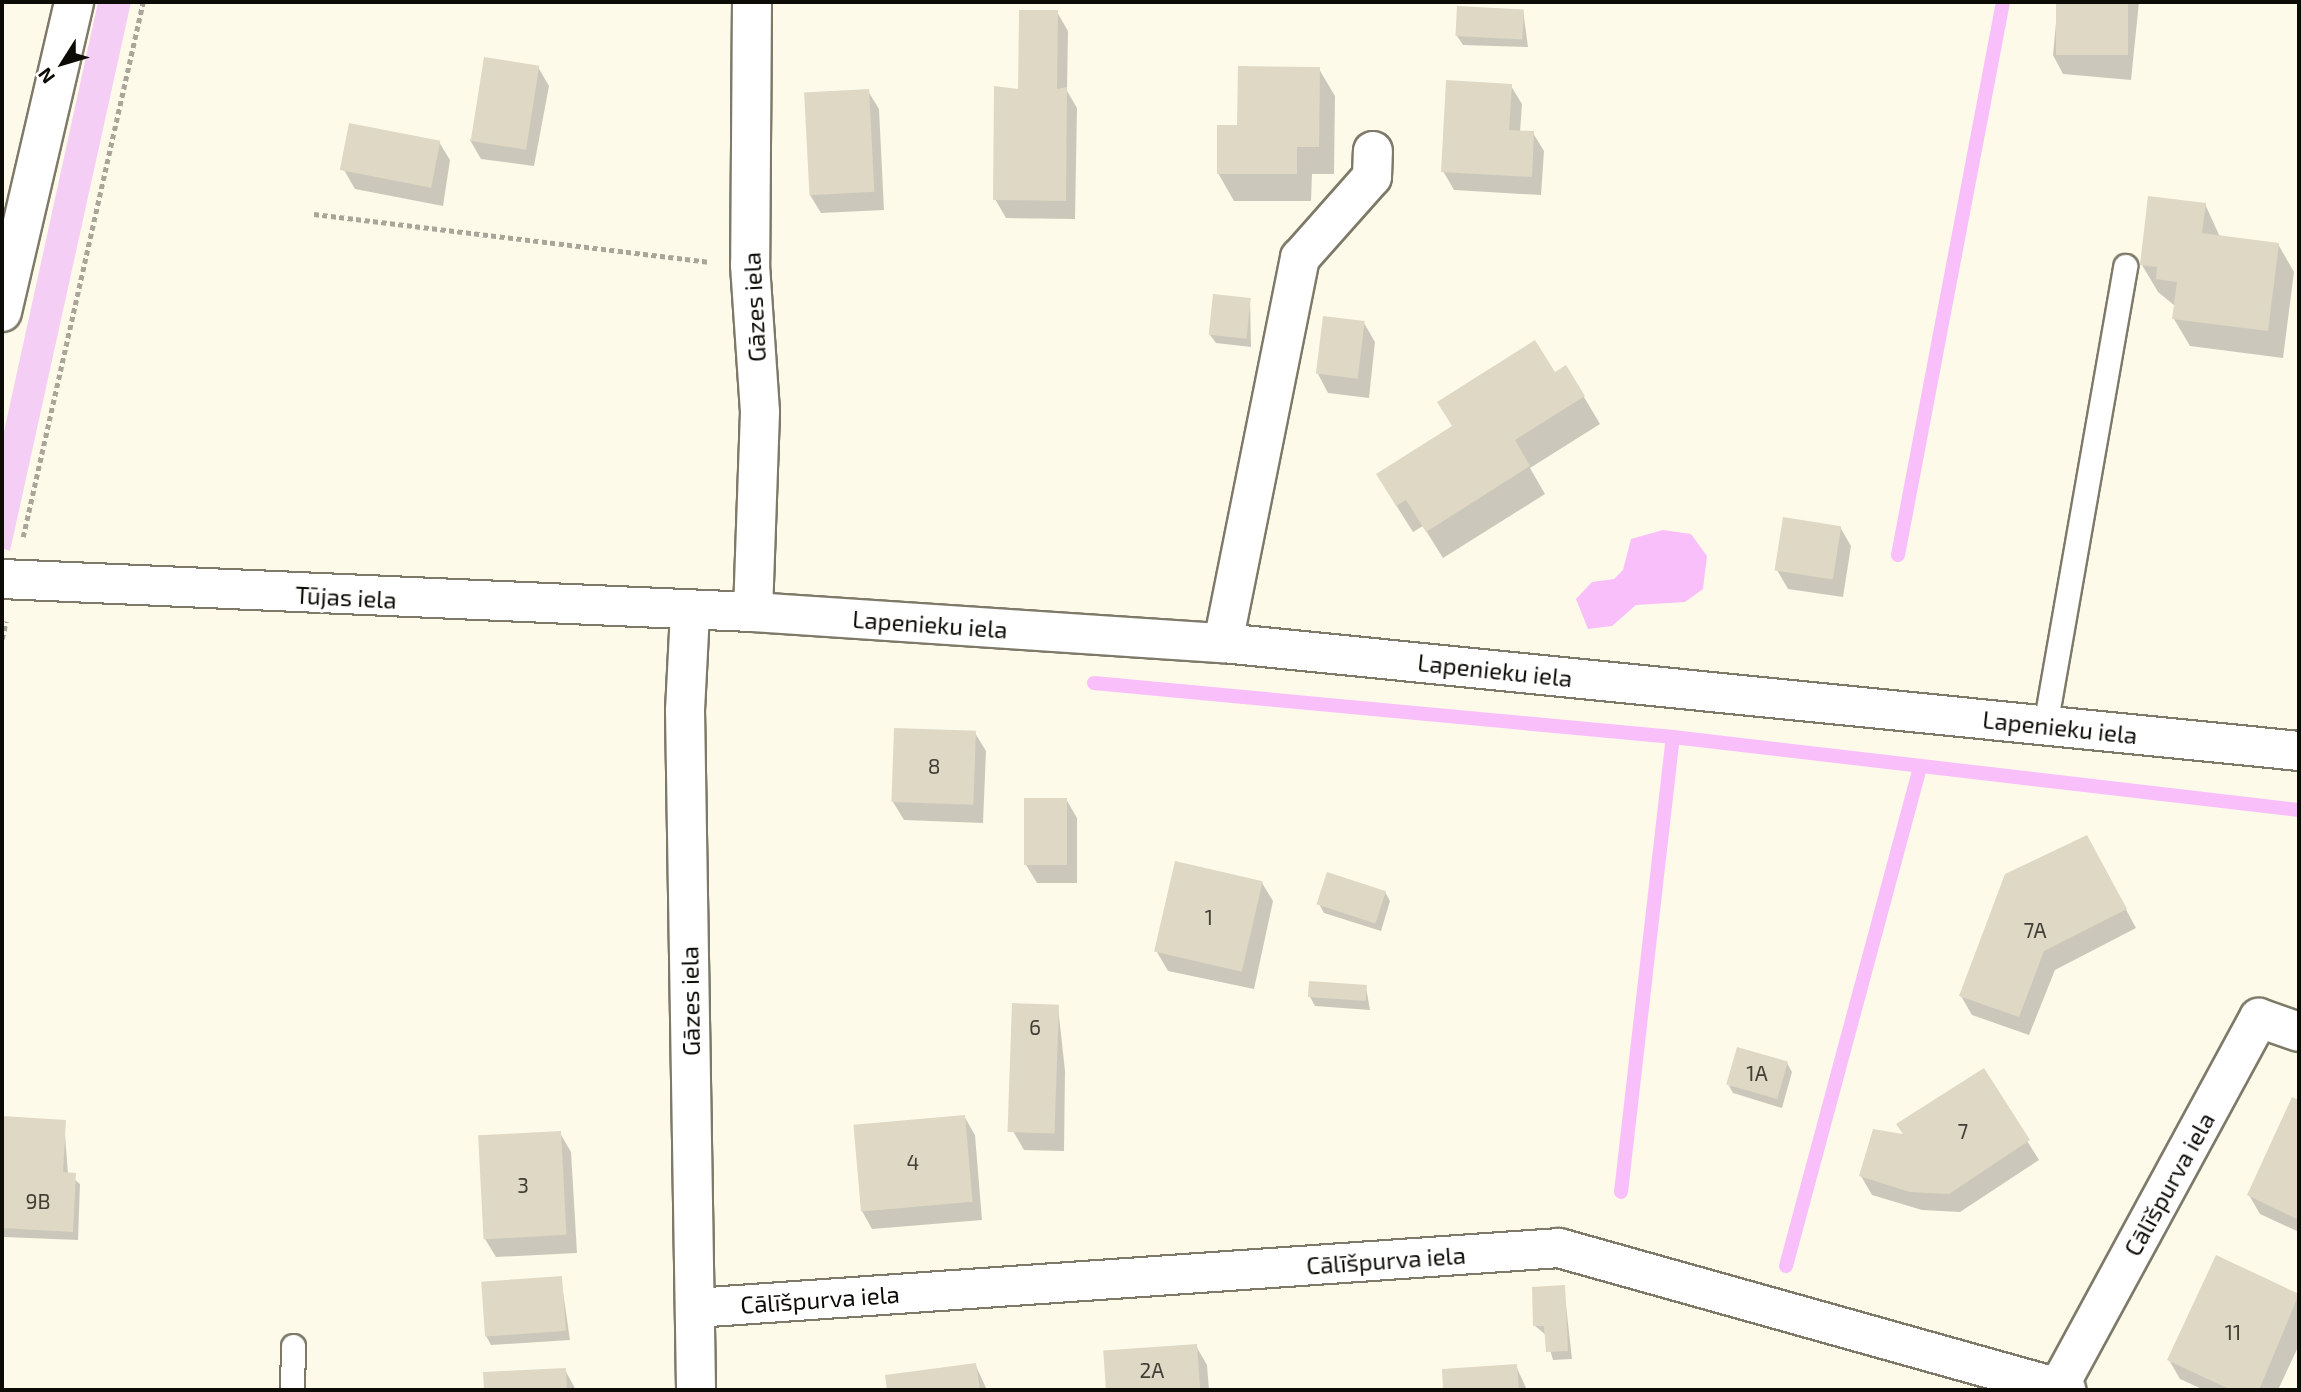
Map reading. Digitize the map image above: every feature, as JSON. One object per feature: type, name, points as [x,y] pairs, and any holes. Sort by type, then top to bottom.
[{"type":"street","points":[[2,312],[74,2]]},
{"type":"street","name":"Gāzes iela","points":[[752,2],[757,72],[750,265],[760,412],[753,612]]},
{"type":"street","points":[[1223,643],[1300,258],[1372,177],[1373,151]]},
{"type":"street","name":"Tūjas iela","points":[[8,580],[690,612]]},
{"type":"street","name":"Gāzes iela","points":[[690,612],[685,710],[696,1390]]},
{"type":"street","name":"Lapenieku iela","points":[[690,612],[753,612],[1223,643],[2299,751]]},
{"type":"street","name":"Cālīšpurva iela","points":[[695,1308],[1559,1248],[2063,1388],[2259,1018],[2299,1032]]},
{"type":"lane","points":[[2045,726],[2125,266]]},
{"type":"lane","points":[[292,1390],[293,1346]]},
{"type":"path","points":[[2,639],[8,580],[142,2]]},
{"type":"path","points":[[314,214],[750,265]]},
{"type":"shaded area","points":[[98,2],[131,2],[10,551],[2,548],[2,441]]},
{"type":"shaded area","points":[[1663,530],[1691,534],[1707,556],[1703,589],[1685,602],[1636,605],[1612,626],[1588,629],[1576,599],[1592,582],[1614,579],[1623,570],[1631,539]]},
{"type":"building","points":[[2056,2],[2128,2],[2128,55],[2056,55]]},
{"type":"building","points":[[1457,6],[1524,10],[1522,39],[1455,36]]},
{"type":"building","points":[[1019,10],[1058,10],[1057,89],[1067,87],[1066,201],[993,200],[994,86],[1018,89]]},
{"type":"building","points":[[484,57],[539,66],[526,150],[471,141]]},
{"type":"building","points":[[1238,66],[1320,67],[1319,147],[1297,147],[1297,174],[1217,174],[1217,125],[1237,125]]},
{"type":"building","points":[[1446,80],[1512,84],[1509,130],[1534,131],[1532,177],[1441,172]]},
{"type":"building","points":[[869,89],[874,192],[809,195],[804,92]]},
{"type":"building","points":[[349,123],[440,141],[431,188],[340,170]]},
{"type":"building","points":[[2148,196],[2206,203],[2202,233],[2279,243],[2268,331],[2172,319],[2177,282],[2156,279],[2157,267],[2140,265]]},
{"type":"building","points":[[1213,294],[1251,298],[1247,339],[1209,335]]},
{"type":"building","points":[[1323,316],[1365,321],[1358,379],[1316,374]]},
{"type":"building","points":[[1535,340],[1555,372],[1566,365],[1585,396],[1515,440],[1530,466],[1426,532],[1406,500],[1396,506],[1376,474],[1452,426],[1437,402]]},
{"type":"building","points":[[1783,517],[1841,526],[1833,580],[1775,570]]},
{"type":"building","points":[[894,728],[976,731],[973,805],[891,802]]},
{"type":"building","points":[[1024,798],[1067,798],[1067,865],[1024,865]]},
{"type":"building","points":[[2087,835],[2127,909],[2044,951],[2019,1017],[1959,996],[2005,874]]},
{"type":"building","points":[[1175,861],[1263,881],[1242,972],[1154,952]]},
{"type":"building","points":[[1327,872],[1386,891],[1375,923],[1316,904]]},
{"type":"building","points":[[1309,981],[1367,985],[1366,1001],[1308,997]]},
{"type":"building","points":[[1012,1003],[1059,1005],[1054,1134],[1007,1132]]},
{"type":"building","points":[[1737,1047],[1788,1062],[1777,1099],[1726,1084]]},
{"type":"building","points":[[1984,1068],[2030,1140],[1949,1194],[1910,1192],[1859,1176],[1873,1129],[1903,1134],[1896,1124]]},
{"type":"building","points":[[2292,1097],[2299,1100],[2299,1220],[2247,1195]]},
{"type":"building","points":[[965,1115],[973,1202],[861,1211],[853,1125]]},
{"type":"building","points":[[2,1116],[66,1120],[63,1172],[76,1173],[73,1232],[2,1228]]},
{"type":"building","points":[[561,1131],[566,1235],[484,1239],[478,1135]]},
{"type":"building","points":[[2216,1255],[2299,1294],[2259,1390],[2231,1390],[2167,1360]]},
{"type":"building","points":[[562,1276],[566,1331],[485,1337],[481,1282]]},
{"type":"building","points":[[1565,1285],[1568,1351],[1546,1352],[1544,1326],[1533,1326],[1532,1287]]},
{"type":"building","points":[[1197,1344],[1200,1390],[1106,1390],[1103,1351]]},
{"type":"building","points":[[976,1363],[980,1390],[887,1390],[885,1375]]},
{"type":"building","points":[[1517,1364],[1519,1390],[1443,1390],[1442,1369]]},
{"type":"building","points":[[566,1368],[567,1390],[484,1390],[483,1372]]},
{"type":"waterway","points":[[1898,555],[2003,2]]},
{"type":"waterway","points":[[1094,683],[1673,737],[2299,810]]},
{"type":"waterway","points":[[1621,1192],[1673,737]]},
{"type":"waterway","points":[[1786,1266],[1919,771]]}]
